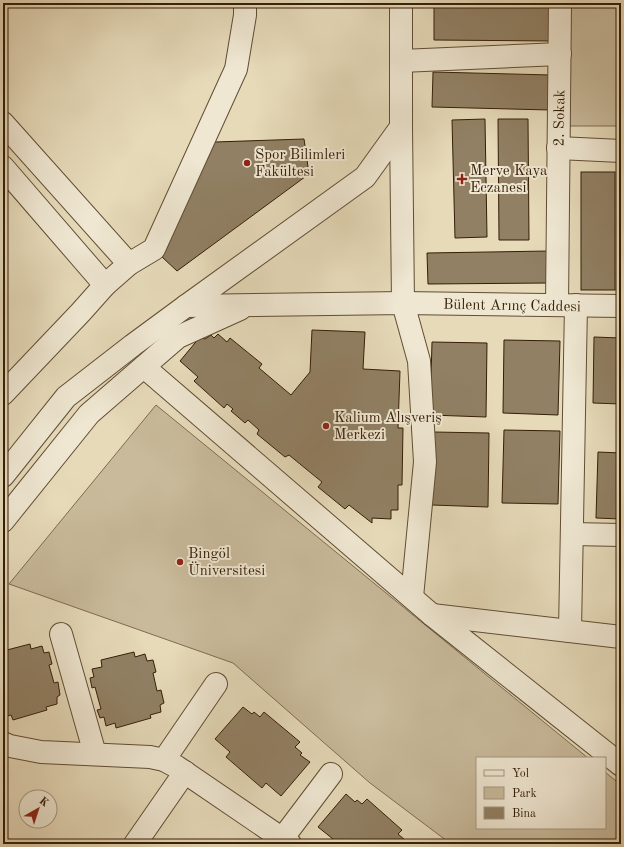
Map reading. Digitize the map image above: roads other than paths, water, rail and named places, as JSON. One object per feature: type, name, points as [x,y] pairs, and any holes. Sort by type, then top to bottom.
[{"type":"street","points":[[3,394],[105,285],[129,264],[154,249],[236,69],[245,16],[245,3]]},
{"type":"street","points":[[401,3],[403,304],[418,361],[425,462],[412,597]]},
{"type":"street","name":"2. Sokak","points":[[560,3],[558,148],[566,305],[572,534],[570,631]]},
{"type":"street","points":[[401,60],[560,54]]},
{"type":"street","points":[[3,123],[129,264]]},
{"type":"street","points":[[3,476],[66,397],[186,306],[365,177],[401,127]]},
{"type":"street","points":[[558,148],[621,151]]},
{"type":"street","points":[[3,167],[105,285]]},
{"type":"street","name":"Bülent Arınç Caddesi","points":[[186,306],[403,304],[621,306]]},
{"type":"street","points":[[3,521],[89,414],[178,337],[247,306]]},
{"type":"street","points":[[144,367],[432,615],[621,765]]},
{"type":"street","points":[[572,534],[621,535]]},
{"type":"street","points":[[432,615],[621,637]]},
{"type":"street","points":[[61,634],[95,754]]},
{"type":"street","points":[[164,760],[216,684]]},
{"type":"street","points":[[3,743],[10,746],[41,752],[150,757],[164,760],[185,772],[286,841],[331,774]]},
{"type":"street","points":[[135,844],[185,772]]},
{"type":"place","name":"Spor Bilimleri Fakültesi","points":[[247,163]]},
{"type":"place","name":"Merve Kaya Eczanesi","points":[[462,179]]},
{"type":"place","name":"Kalium Alışveriş Merkezi","points":[[326,426]]},
{"type":"place","name":"Bingöl Üniversitesi","points":[[180,562]]}]
